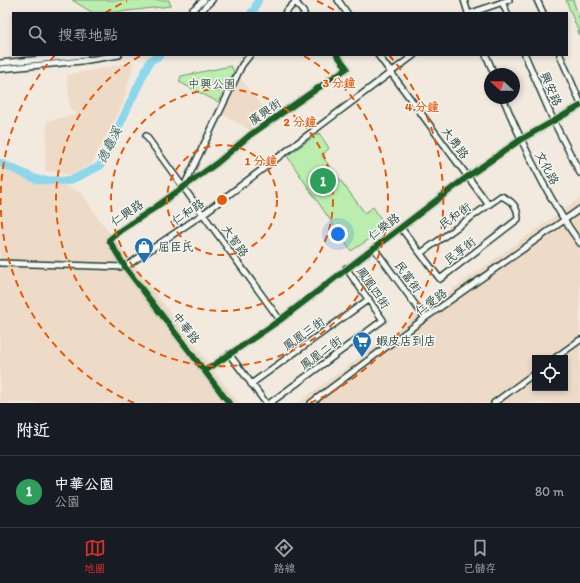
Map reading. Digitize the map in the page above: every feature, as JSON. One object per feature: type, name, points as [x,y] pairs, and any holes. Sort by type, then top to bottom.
[{"type":"street","points":[[190,12],[204,0]]},
{"type":"street","points":[[200,12],[212,0]]},
{"type":"street","points":[[338,0],[346,12]]},
{"type":"street","points":[[464,0],[470,12]]},
{"type":"street","points":[[473,12],[509,0]]},
{"type":"street","points":[[538,0],[543,12]]},
{"type":"street","points":[[286,12],[296,1],[303,12]]},
{"type":"street","points":[[502,2],[506,12]]},
{"type":"street","points":[[0,63],[74,56]]},
{"type":"street","points":[[0,69],[16,69],[113,56]]},
{"type":"street","name":"仁興路","points":[[125,267],[109,240],[183,187],[242,65],[249,56]]},
{"type":"street","name":"廣興街","points":[[183,187],[217,163],[250,136],[347,68],[338,56]]},
{"type":"street","name":"大勇路","points":[[379,56],[488,204]]},
{"type":"street","name":"仁和路","points":[[125,267],[203,214],[413,56]]},
{"type":"street","points":[[486,56],[491,68]]},
{"type":"street","name":"興安路","points":[[525,56],[554,122],[580,173]]},
{"type":"street","points":[[560,56],[580,102]]},
{"type":"street","name":"文化路","points":[[505,104],[520,140],[563,220],[580,243]]},
{"type":"street","name":"仁樂路","points":[[205,371],[280,320],[346,268],[467,177],[520,140],[580,106]]},
{"type":"street","name":"大智路","points":[[146,136],[280,320]]},
{"type":"street","name":"民和街","points":[[421,253],[501,196]]},
{"type":"street","name":"民享街","points":[[401,228],[440,279],[518,219],[518,210],[511,200],[501,196]]},
{"type":"street","name":"仁愛路","points":[[311,403],[425,318],[580,209]]},
{"type":"street","name":"民富街","points":[[374,248],[425,318]]},
{"type":"street","points":[[0,263],[125,267]]},
{"type":"street","name":"中華路","points":[[125,267],[229,403]]},
{"type":"street","name":"鳳凰四街","points":[[346,268],[383,320]]},
{"type":"street","name":"鳳凰三街","points":[[252,384],[368,299]]},
{"type":"street","name":"鳳凰二街","points":[[270,403],[383,320]]},
{"type":"street","points":[[559,355],[580,340]]},
{"type":"street","points":[[229,354],[266,403]]},
{"type":"street","points":[[494,403],[532,375]]},
{"type":"shaded area","points":[[134,62],[123,104],[91,165],[72,175],[45,171],[47,121],[78,114],[70,109],[67,75]]},
{"type":"shaded area","points":[[240,78],[269,114],[250,130],[222,114]]},
{"type":"shaded area","points":[[0,159],[82,193],[96,215],[239,403],[0,403]]},
{"type":"shaded area","points":[[580,198],[580,403],[298,403],[416,315]]},
{"type":"green space","points":[[72,0],[169,0],[171,6],[118,12],[91,12]]},
{"type":"green space","points":[[566,0],[573,0],[580,21],[580,36]]},
{"type":"green space","name":"中興公園","points":[[231,66],[234,72],[218,102],[179,82],[181,76]]},
{"type":"green space","points":[[319,133],[329,148],[322,156],[365,213],[373,207],[387,228],[351,251],[287,156]]},
{"type":"waterway","name":"德龜溪","points":[[252,12],[258,0]]},
{"type":"waterway","name":"德龜溪","points":[[0,163],[38,180],[69,181],[100,166],[150,61],[158,56]]},
{"type":"cycle path","points":[[229,403],[125,267],[109,240],[217,163],[250,135],[347,68],[338,56]]},
{"type":"cycle path","points":[[205,371],[280,320],[467,177],[520,140],[580,106]]},
{"type":"place","name":"中華公園","points":[[323,181]]},
{"type":"place","name":"屈臣氏","points":[[144,264]]},
{"type":"place","name":"蝦皮店到店","points":[[362,358]]}]
